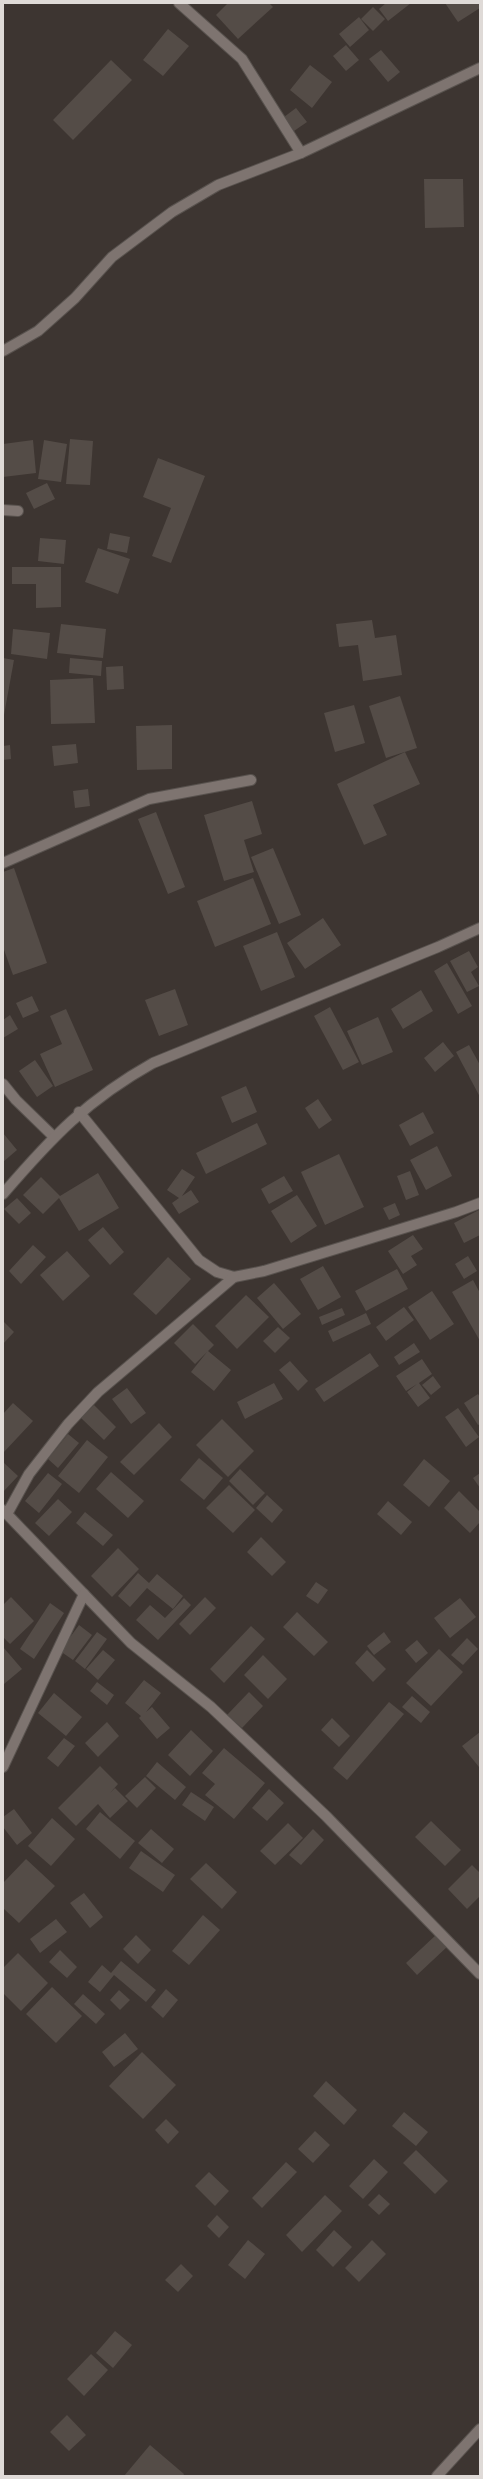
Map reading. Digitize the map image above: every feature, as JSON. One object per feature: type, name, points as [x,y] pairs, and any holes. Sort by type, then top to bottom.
[{"type":"street","points":[[179,3],[242,59],[300,153]]},
{"type":"street","points":[[3,351],[38,331],[75,298],[112,257],[172,212],[218,185],[300,153],[480,68]]},
{"type":"street","points":[[3,510],[18,511]]},
{"type":"street","points":[[3,863],[149,799],[250,780]]},
{"type":"street","points":[[3,1194],[54,1136],[79,1112],[128,1076],[153,1063],[438,947],[480,928]]},
{"type":"street","points":[[3,1084],[16,1100],[54,1136]]},
{"type":"street","points":[[79,1112],[199,1260],[217,1272],[234,1277],[264,1272],[456,1212],[480,1203]]},
{"type":"street","points":[[234,1277],[93,1398],[68,1424],[29,1474],[5,1512],[131,1643],[211,1707],[326,1816],[480,1974]]},
{"type":"street","points":[[3,1767],[84,1594]]},
{"type":"street","points":[[437,2476],[480,2429]]},
{"type":"building","points":[[228,3],[269,3],[273,7],[238,39],[216,15]]},
{"type":"building","points":[[386,3],[411,3],[388,21],[379,9]]},
{"type":"building","points":[[445,3],[480,3],[480,8],[458,22]]},
{"type":"building","points":[[373,7],[385,19],[373,31],[361,19]]},
{"type":"building","points":[[359,17],[369,30],[350,47],[339,34]]},
{"type":"building","points":[[168,29],[189,46],[163,76],[143,60]]},
{"type":"building","points":[[346,45],[359,60],[346,71],[333,56]]},
{"type":"building","points":[[381,50],[400,72],[388,82],[369,59]]},
{"type":"building","points":[[111,60],[132,80],[73,140],[53,120]]},
{"type":"building","points":[[310,65],[332,82],[312,108],[290,90]]},
{"type":"building","points":[[296,108],[307,122],[294,131],[284,117]]},
{"type":"building","points":[[424,179],[463,179],[464,227],[425,228]]},
{"type":"building","points":[[70,439],[93,441],[90,485],[66,484]]},
{"type":"building","points":[[33,440],[36,473],[3,477],[3,444]]},
{"type":"building","points":[[44,440],[67,444],[61,482],[38,479]]},
{"type":"building","points":[[158,458],[205,476],[171,563],[152,556],[171,508],[143,497]]},
{"type":"building","points":[[47,483],[55,499],[34,509],[26,493]]},
{"type":"building","points":[[110,533],[130,537],[127,553],[107,549]]},
{"type":"building","points":[[40,538],[66,540],[64,564],[38,561]]},
{"type":"building","points":[[98,548],[130,559],[118,594],[85,582]]},
{"type":"building","points":[[12,567],[61,567],[61,607],[36,608],[36,584],[12,584]]},
{"type":"building","points":[[372,620],[375,638],[396,635],[402,675],[363,681],[358,645],[339,647],[336,624]]},
{"type":"building","points":[[61,624],[106,629],[103,658],[57,653]]},
{"type":"building","points":[[13,629],[50,633],[47,659],[11,654]]},
{"type":"building","points":[[3,658],[14,660],[4,715],[3,715]]},
{"type":"building","points":[[70,658],[102,661],[101,676],[69,673]]},
{"type":"building","points":[[123,666],[124,689],[107,690],[106,667]]},
{"type":"building","points":[[93,678],[95,723],[51,724],[50,680]]},
{"type":"building","points":[[400,696],[417,748],[386,758],[369,706]]},
{"type":"building","points":[[354,705],[365,743],[335,752],[324,713]]},
{"type":"building","points":[[172,725],[172,769],[137,770],[136,726]]},
{"type":"building","points":[[76,744],[78,763],[54,766],[52,746]]},
{"type":"building","points":[[10,745],[11,759],[3,760],[3,746]]},
{"type":"building","points":[[405,752],[420,784],[373,805],[387,835],[364,845],[337,784]]},
{"type":"building","points":[[88,789],[90,806],[75,808],[73,791]]},
{"type":"building","points":[[252,801],[262,834],[244,840],[254,872],[224,881],[204,815]]},
{"type":"building","points":[[156,812],[185,887],[168,894],[138,819]]},
{"type":"building","points":[[273,848],[301,915],[279,924],[251,857]]},
{"type":"building","points":[[14,868],[47,963],[13,975],[3,947],[3,872]]},
{"type":"building","points":[[253,878],[271,924],[215,947],[197,901]]},
{"type":"building","points":[[323,918],[341,945],[305,969],[287,943]]},
{"type":"building","points":[[277,932],[295,977],[261,991],[243,946]]},
{"type":"building","points":[[469,951],[478,967],[471,972],[479,986],[467,992],[450,961]]},
{"type":"building","points":[[447,963],[472,1006],[458,1014],[434,971]]},
{"type":"building","points":[[175,989],[188,1025],[159,1036],[145,1000]]},
{"type":"building","points":[[421,990],[433,1011],[403,1029],[391,1009]]},
{"type":"building","points":[[32,996],[39,1011],[23,1018],[16,1003]]},
{"type":"building","points":[[330,1007],[359,1062],[343,1070],[314,1016]]},
{"type":"building","points":[[66,1009],[93,1070],[55,1087],[40,1054],[62,1044],[50,1016]]},
{"type":"building","points":[[10,1015],[18,1029],[3,1038],[3,1020]]},
{"type":"building","points":[[378,1017],[393,1052],[362,1065],[347,1031]]},
{"type":"building","points":[[443,1042],[454,1056],[435,1072],[424,1058]]},
{"type":"building","points":[[469,1045],[480,1065],[480,1097],[456,1052]]},
{"type":"building","points":[[35,1060],[53,1086],[37,1097],[19,1071]]},
{"type":"building","points":[[246,1086],[257,1112],[232,1123],[221,1097]]},
{"type":"building","points":[[318,1099],[332,1120],[319,1129],[305,1108]]},
{"type":"building","points":[[423,1112],[434,1133],[410,1146],[399,1125]]},
{"type":"building","points":[[257,1123],[267,1144],[206,1174],[196,1153]]},
{"type":"building","points":[[3,1133],[17,1150],[3,1162]]},
{"type":"building","points":[[437,1146],[452,1176],[426,1190],[410,1160]]},
{"type":"building","points":[[339,1154],[364,1207],[325,1225],[301,1172]]},
{"type":"building","points":[[182,1169],[195,1177],[182,1196],[191,1190],[199,1202],[179,1214],[172,1203],[179,1198],[167,1190]]},
{"type":"building","points":[[410,1171],[419,1195],[406,1200],[397,1176]]},
{"type":"building","points":[[98,1173],[119,1208],[79,1231],[59,1198],[43,1214],[23,1195],[41,1177],[60,1196]]},
{"type":"building","points":[[284,1176],[293,1191],[269,1204],[261,1189]]},
{"type":"building","points":[[297,1195],[317,1226],[291,1243],[271,1211]]},
{"type":"building","points":[[17,1198],[31,1213],[19,1224],[4,1209]]},
{"type":"building","points":[[395,1203],[400,1215],[389,1220],[383,1208]]},
{"type":"building","points":[[479,1210],[480,1235],[464,1243],[454,1223]]},
{"type":"building","points":[[103,1227],[124,1252],[110,1265],[88,1240]]},
{"type":"building","points":[[413,1235],[423,1249],[411,1256],[417,1265],[403,1274],[388,1251]]},
{"type":"building","points":[[33,1245],[46,1257],[21,1284],[9,1271]]},
{"type":"building","points":[[67,1251],[90,1276],[63,1301],[40,1275]]},
{"type":"building","points":[[468,1256],[477,1271],[464,1279],[455,1264]]},
{"type":"building","points":[[168,1257],[191,1279],[156,1315],[133,1294]]},
{"type":"building","points":[[323,1266],[341,1297],[318,1310],[300,1279]]},
{"type":"building","points":[[397,1269],[408,1289],[366,1311],[355,1291]]},
{"type":"building","points":[[473,1280],[480,1293],[480,1341],[452,1292]]},
{"type":"building","points":[[274,1283],[301,1314],[283,1329],[257,1298]]},
{"type":"building","points":[[432,1291],[454,1324],[430,1340],[408,1307]]},
{"type":"building","points":[[246,1295],[269,1317],[237,1349],[215,1326]]},
{"type":"building","points":[[404,1307],[414,1320],[386,1341],[376,1327]]},
{"type":"building","points":[[342,1308],[345,1315],[322,1325],[319,1317]]},
{"type":"building","points":[[366,1313],[371,1324],[333,1342],[328,1331]]},
{"type":"building","points":[[3,1321],[14,1332],[3,1344]]},
{"type":"building","points":[[193,1324],[214,1345],[208,1351],[231,1370],[214,1391],[191,1372],[207,1352],[195,1364],[174,1343]]},
{"type":"building","points":[[278,1327],[290,1338],[275,1353],[263,1341]]},
{"type":"building","points":[[414,1343],[420,1352],[399,1365],[394,1357]]},
{"type":"building","points":[[370,1353],[379,1366],[324,1402],[315,1389]]},
{"type":"building","points":[[422,1359],[432,1374],[419,1383],[430,1398],[418,1407],[407,1392],[417,1384],[406,1391],[396,1376]]},
{"type":"building","points":[[290,1361],[308,1381],[298,1391],[279,1370]]},
{"type":"building","points":[[433,1376],[441,1387],[431,1395],[422,1385]]},
{"type":"building","points":[[274,1383],[283,1399],[245,1419],[237,1402]]},
{"type":"building","points":[[127,1388],[146,1413],[131,1424],[112,1399]]},
{"type":"building","points":[[478,1394],[480,1397],[480,1424],[478,1425],[464,1403]]},
{"type":"building","points":[[13,1403],[33,1421],[3,1453],[3,1414]]},
{"type":"building","points":[[94,1405],[116,1427],[104,1440],[81,1418]]},
{"type":"building","points":[[458,1408],[479,1437],[466,1447],[445,1417]]},
{"type":"building","points":[[222,1419],[254,1451],[228,1477],[196,1445]]},
{"type":"building","points":[[159,1423],[172,1437],[134,1475],[120,1462]]},
{"type":"building","points":[[68,1434],[79,1443],[58,1468],[48,1459]]},
{"type":"building","points":[[87,1440],[108,1457],[79,1493],[58,1476]]},
{"type":"building","points":[[199,1458],[223,1478],[204,1500],[180,1480]]},
{"type":"building","points":[[424,1459],[450,1481],[429,1507],[403,1485]]},
{"type":"building","points":[[3,1462],[18,1476],[3,1492]]},
{"type":"building","points":[[240,1469],[265,1493],[253,1505],[229,1481]]},
{"type":"building","points":[[111,1472],[144,1501],[128,1518],[96,1489]]},
{"type":"building","points":[[48,1473],[62,1484],[39,1513],[25,1501]]},
{"type":"building","points":[[480,1473],[480,1488],[473,1478]]},
{"type":"building","points":[[229,1485],[255,1510],[233,1533],[206,1508]]},
{"type":"building","points":[[459,1491],[480,1512],[480,1522],[470,1533],[444,1508]]},
{"type":"building","points":[[267,1495],[283,1510],[272,1523],[256,1508]]},
{"type":"building","points":[[58,1499],[72,1512],[49,1536],[35,1523]]},
{"type":"building","points":[[388,1501],[412,1522],[401,1535],[377,1514]]},
{"type":"building","points":[[85,1512],[113,1535],[103,1546],[76,1523]]},
{"type":"building","points":[[261,1537],[286,1562],[272,1576],[247,1552]]},
{"type":"building","points":[[118,1548],[139,1569],[112,1597],[91,1576]]},
{"type":"building","points":[[138,1573],[149,1583],[157,1574],[183,1596],[173,1609],[147,1588],[130,1607],[118,1596]]},
{"type":"building","points":[[316,1582],[328,1590],[318,1604],[306,1596]]},
{"type":"building","points":[[11,1597],[34,1621],[10,1644],[3,1637],[3,1605]]},
{"type":"building","points":[[205,1597],[216,1608],[190,1635],[179,1624]]},
{"type":"building","points":[[184,1598],[191,1605],[158,1640],[136,1620],[150,1605],[165,1618]]},
{"type":"building","points":[[460,1598],[476,1617],[450,1638],[434,1618]]},
{"type":"building","points":[[50,1603],[64,1613],[34,1659],[20,1649]]},
{"type":"building","points":[[297,1612],[328,1642],[314,1656],[283,1627]]},
{"type":"building","points":[[79,1625],[92,1635],[73,1660],[60,1651]]},
{"type":"building","points":[[251,1626],[265,1639],[224,1683],[210,1669]]},
{"type":"building","points":[[97,1632],[107,1639],[85,1669],[75,1661]]},
{"type":"building","points":[[384,1632],[391,1642],[374,1655],[367,1646]]},
{"type":"building","points":[[467,1638],[478,1649],[463,1665],[451,1655]]},
{"type":"building","points":[[417,1640],[428,1653],[416,1663],[405,1650]]},
{"type":"building","points":[[3,1647],[22,1669],[4,1684],[3,1683]]},
{"type":"building","points":[[439,1649],[463,1672],[431,1706],[406,1683]]},
{"type":"building","points":[[103,1650],[115,1660],[98,1680],[86,1669]]},
{"type":"building","points":[[367,1650],[386,1669],[373,1682],[355,1663]]},
{"type":"building","points":[[263,1655],[287,1679],[268,1699],[244,1675]]},
{"type":"building","points":[[144,1680],[161,1693],[146,1712],[152,1707],[170,1728],[157,1739],[139,1718],[141,1716],[125,1703]]},
{"type":"building","points":[[97,1682],[114,1695],[107,1705],[90,1691]]},
{"type":"building","points":[[249,1692],[263,1706],[242,1728],[227,1715]]},
{"type":"building","points":[[54,1693],[82,1717],[66,1736],[38,1713]]},
{"type":"building","points":[[412,1696],[430,1712],[421,1723],[402,1707]]},
{"type":"building","points":[[389,1702],[404,1714],[347,1780],[333,1768]]},
{"type":"building","points":[[332,1718],[350,1736],[339,1747],[321,1730]]},
{"type":"building","points":[[107,1722],[119,1736],[98,1757],[85,1743]]},
{"type":"building","points":[[191,1730],[213,1751],[190,1776],[168,1755]]},
{"type":"building","points":[[480,1732],[480,1766],[479,1767],[462,1746]]},
{"type":"building","points":[[64,1738],[75,1746],[58,1767],[47,1758]]},
{"type":"building","points":[[224,1748],[265,1783],[234,1819],[205,1795],[215,1784],[202,1773]]},
{"type":"building","points":[[157,1762],[186,1787],[175,1800],[146,1776]]},
{"type":"building","points":[[100,1766],[118,1784],[110,1793],[115,1788],[128,1801],[110,1818],[98,1804],[76,1826],[58,1808]]},
{"type":"building","points":[[145,1777],[156,1788],[137,1808],[125,1796]]},
{"type":"building","points":[[269,1789],[284,1803],[267,1821],[252,1808]]},
{"type":"building","points":[[191,1792],[214,1807],[205,1821],[182,1805]]},
{"type":"building","points":[[14,1809],[32,1833],[17,1845],[3,1827],[3,1817]]},
{"type":"building","points":[[100,1812],[135,1841],[120,1859],[86,1829]]},
{"type":"building","points":[[52,1818],[75,1839],[51,1866],[28,1846]]},
{"type":"building","points":[[431,1821],[461,1850],[445,1866],[415,1837]]},
{"type":"building","points":[[288,1823],[303,1838],[275,1865],[260,1851]]},
{"type":"building","points":[[151,1829],[174,1849],[162,1863],[138,1843]]},
{"type":"building","points":[[313,1829],[324,1840],[301,1865],[289,1855]]},
{"type":"building","points":[[141,1851],[175,1875],[163,1892],[129,1868]]},
{"type":"building","points":[[26,1859],[55,1886],[19,1923],[3,1908],[3,1883]]},
{"type":"building","points":[[206,1863],[237,1892],[222,1909],[190,1879]]},
{"type":"building","points":[[472,1865],[480,1873],[480,1896],[467,1909],[448,1889]]},
{"type":"building","points":[[84,1893],[103,1917],[90,1928],[70,1903]]},
{"type":"building","points":[[203,1915],[220,1930],[189,1965],[172,1951]]},
{"type":"building","points":[[56,1919],[67,1932],[40,1953],[30,1939]]},
{"type":"building","points":[[437,1934],[448,1946],[417,1975],[406,1963]]},
{"type":"building","points":[[136,1935],[151,1950],[138,1964],[123,1949]]},
{"type":"building","points":[[60,1950],[77,1967],[67,1978],[49,1962]]},
{"type":"building","points":[[18,1953],[48,1983],[21,2011],[3,1993],[3,1968]]},
{"type":"building","points":[[121,1961],[156,1990],[146,2002],[114,1975],[100,1992],[88,1982],[102,1965],[111,1973]]},
{"type":"building","points":[[52,1987],[82,2016],[56,2043],[26,2014]]},
{"type":"building","points":[[166,1989],[178,2000],[163,2018],[151,2007]]},
{"type":"building","points":[[119,1990],[130,2000],[120,2010],[110,2000]]},
{"type":"building","points":[[83,1994],[105,2014],[96,2024],[74,2004]]},
{"type":"building","points":[[125,2033],[138,2049],[114,2067],[102,2052]]},
{"type":"building","points":[[142,2052],[176,2085],[143,2119],[109,2086]]},
{"type":"building","points":[[326,2081],[357,2110],[344,2125],[313,2096]]},
{"type":"building","points":[[404,2112],[428,2132],[416,2146],[392,2126]]},
{"type":"building","points":[[166,2119],[179,2132],[168,2144],[155,2130]]},
{"type":"building","points":[[315,2131],[330,2145],[313,2163],[298,2149]]},
{"type":"building","points":[[416,2150],[448,2181],[435,2194],[403,2163]]},
{"type":"building","points":[[374,2159],[388,2172],[363,2199],[349,2186]]},
{"type":"building","points":[[286,2162],[297,2172],[262,2208],[252,2198]]},
{"type":"building","points":[[209,2172],[229,2191],[215,2206],[195,2186]]},
{"type":"building","points":[[379,2194],[390,2204],[379,2215],[368,2205]]},
{"type":"building","points":[[325,2195],[342,2211],[302,2252],[286,2235]]},
{"type":"building","points":[[217,2215],[229,2227],[219,2238],[207,2226]]},
{"type":"building","points":[[334,2230],[352,2247],[333,2267],[316,2250]]},
{"type":"building","points":[[248,2240],[265,2254],[245,2279],[228,2265]]},
{"type":"building","points":[[372,2240],[386,2254],[359,2282],[345,2268]]},
{"type":"building","points":[[181,2264],[193,2276],[178,2292],[165,2280]]},
{"type":"building","points":[[115,2331],[132,2345],[113,2368],[96,2353]]},
{"type":"building","points":[[91,2354],[108,2370],[84,2396],[67,2379]]},
{"type":"building","points":[[67,2415],[86,2435],[69,2451],[50,2432]]},
{"type":"building","points":[[150,2445],[184,2474],[183,2476],[124,2476]]}]
